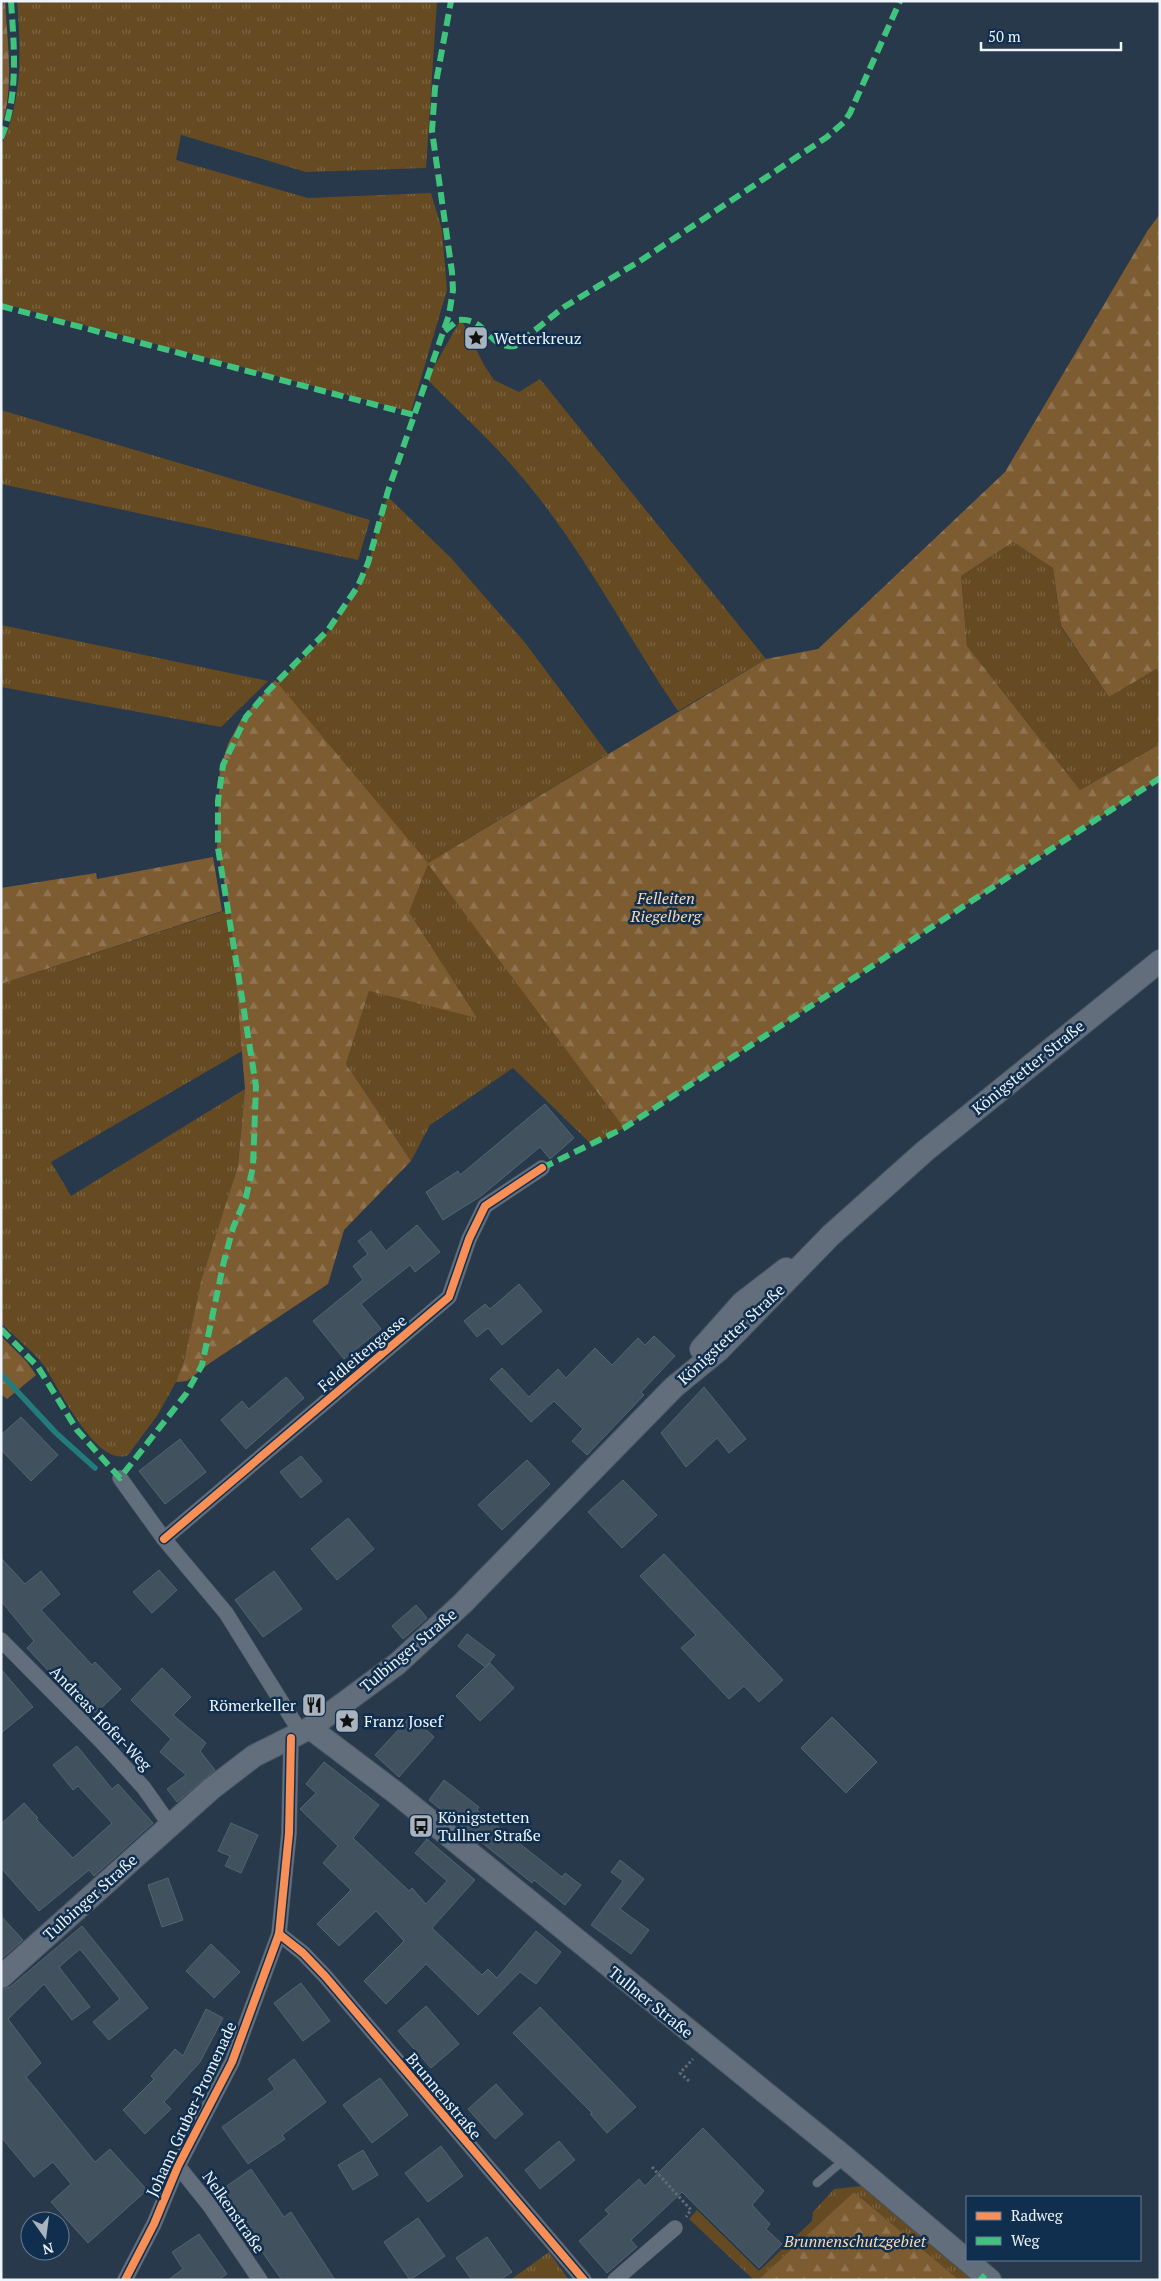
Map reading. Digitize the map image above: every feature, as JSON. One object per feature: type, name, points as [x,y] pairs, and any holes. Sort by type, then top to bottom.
[{"type":"main road","name":"Königstetter Straße","points":[[674,1387],[725,1343],[831,1235],[974,1110],[1160,961]]},
{"type":"main road","name":"Tulbinger Straße","points":[[1,1977],[211,1789],[254,1756],[300,1733],[397,1664],[430,1635],[674,1387]]},
{"type":"main road","name":"Tullner Straße","points":[[300,1733],[409,1803],[705,2046],[846,2158],[966,2260]]},
{"type":"main road","name":"Tullner Straße","points":[[968,2261],[990,2280]]},
{"type":"street","name":"Feldleitengasse","points":[[164,1539],[449,1297],[469,1239],[485,1206],[542,1168]]},
{"type":"street","points":[[120,1478],[164,1539],[226,1614],[300,1733]]},
{"type":"street","name":"Andreas Hofer-Weg","points":[[1,1640],[100,1740],[144,1788],[170,1825]]},
{"type":"street","name":"Johann Gruber-Promenade","points":[[125,2280],[154,2224],[178,2166],[232,2062],[278,1934],[300,1733]]},
{"type":"street","name":"Brunnenstraße","points":[[278,1934],[303,1953],[325,1976],[584,2280]]},
{"type":"street","name":"Nelkenstraße","points":[[178,2166],[210,2206],[260,2280]]},
{"type":"street","points":[[615,2280],[675,2228]]},
{"type":"lane","points":[[817,2183],[846,2158]]},
{"type":"path","points":[[689,2081],[680,2073],[705,2046]]},
{"type":"path","points":[[652,2167],[691,2210],[675,2228]]},
{"type":"green space","points":[[1,1],[5,1],[9,81],[8,97],[1,127]]},
{"type":"green space","points":[[17,1],[437,1],[426,168],[306,172],[181,135],[176,160],[308,198],[431,193],[442,230],[447,290],[411,412],[1,303],[1,146],[13,111],[19,75]]},
{"type":"green space","name":"Felleiten Riegelberg","points":[[1160,214],[1160,667],[1109,697],[1061,626],[1053,568],[1013,542],[961,576],[967,646],[1080,790],[1160,744],[1160,778],[624,1128],[428,864],[409,912],[477,1018],[369,991],[346,1064],[411,1161],[344,1230],[328,1284],[210,1363],[187,1381],[176,1382],[184,1361],[201,1281],[238,1166],[245,1089],[230,909],[217,848],[220,769],[228,744],[241,720],[275,680],[428,863],[766,659],[818,649],[1005,472],[1148,230]]},
{"type":"green space","points":[[461,319],[484,365],[494,380],[519,392],[540,379],[766,659],[678,711],[587,566],[548,510],[503,456],[427,379]]},
{"type":"green space","points":[[1,410],[370,520],[358,560],[1,484]]},
{"type":"green space","points":[[388,497],[451,558],[526,644],[608,754],[428,863],[624,1128],[592,1145],[513,1068],[430,1125],[411,1161],[346,1064],[369,991],[476,1017],[409,912],[277,683],[317,644],[350,600],[367,567],[381,513]]},
{"type":"green space","points":[[1013,542],[1053,568],[1061,627],[1109,697],[1160,667],[1160,744],[1080,790],[967,646],[961,576]]},
{"type":"green space","points":[[1,625],[268,681],[221,727],[1,687]]},
{"type":"green space","points":[[213,857],[222,911],[1,984],[1,888],[96,873],[97,879]]},
{"type":"green space","points":[[230,909],[242,1051],[51,1162],[71,1196],[245,1089],[238,1166],[201,1281],[184,1361],[176,1382],[157,1416],[128,1455],[116,1456],[103,1449],[91,1437],[67,1405],[42,1363],[1,1323],[1,984]]},
{"type":"green space","points":[[1,1336],[27,1362],[36,1375],[7,1399],[1,1394]]},
{"type":"green space","points":[[862,2186],[976,2280],[959,2280],[854,2192],[758,2280],[754,2280],[689,2219],[697,2210],[759,2271],[812,2221],[813,2212],[834,2189]]},
{"type":"green space","name":"Brunnenschutzgebiet","points":[[854,2192],[959,2280],[758,2280]]},
{"type":"green space","points":[[549,2252],[569,2280],[510,2280]]},
{"type":"building","points":[[545,1104],[574,1138],[550,1159],[540,1147],[481,1196],[443,1220],[426,1192],[458,1171],[460,1175]]},
{"type":"building","points":[[417,1225],[440,1252],[415,1272],[410,1265],[361,1304],[381,1329],[344,1359],[313,1321],[363,1280],[353,1266],[368,1254],[358,1241],[371,1231],[386,1251]]},
{"type":"building","points":[[519,1284],[542,1311],[502,1345],[488,1328],[477,1337],[464,1321],[485,1304],[490,1309]]},
{"type":"building","points":[[654,1336],[675,1356],[641,1392],[644,1395],[587,1455],[572,1441],[583,1429],[554,1401],[531,1422],[490,1379],[502,1368],[529,1397],[558,1369],[566,1378],[595,1348],[612,1365],[638,1338],[645,1345]]},
{"type":"building","points":[[286,1377],[304,1398],[246,1449],[221,1420],[242,1401],[249,1409]]},
{"type":"building","points":[[704,1387],[746,1439],[729,1453],[717,1438],[686,1467],[661,1433]]},
{"type":"building","points":[[21,1417],[58,1455],[31,1481],[1,1450],[1,1435]]},
{"type":"building","points":[[180,1439],[206,1472],[165,1504],[139,1471]]},
{"type":"building","points":[[301,1456],[322,1481],[301,1498],[280,1472]]},
{"type":"building","points":[[527,1460],[550,1484],[502,1530],[478,1505]]},
{"type":"building","points":[[623,1480],[657,1515],[622,1548],[588,1512]]},
{"type":"building","points":[[348,1518],[374,1549],[337,1580],[311,1549]]},
{"type":"building","points":[[664,1554],[783,1680],[759,1702],[744,1686],[729,1699],[681,1648],[696,1635],[640,1576]]},
{"type":"building","points":[[1,1558],[25,1584],[41,1571],[60,1594],[41,1610],[92,1665],[95,1662],[121,1689],[96,1713],[60,1676],[56,1679],[27,1648],[34,1641],[1,1601]]},
{"type":"building","points":[[159,1570],[177,1590],[152,1613],[133,1592]]},
{"type":"building","points":[[274,1571],[302,1609],[263,1637],[235,1600]]},
{"type":"building","points":[[416,1605],[427,1618],[403,1639],[392,1626]]},
{"type":"building","points":[[467,1634],[495,1655],[486,1667],[490,1663],[514,1688],[480,1721],[456,1696],[485,1667],[458,1646]]},
{"type":"building","points":[[162,1668],[191,1697],[173,1715],[206,1743],[200,1751],[215,1770],[177,1802],[167,1789],[186,1775],[160,1752],[171,1739],[131,1700]]},
{"type":"building","points":[[1,1669],[33,1707],[1,1733]]},
{"type":"building","points":[[411,1716],[434,1737],[399,1777],[375,1755]]},
{"type":"building","points":[[832,1717],[877,1762],[846,1793],[801,1748]]},
{"type":"building","points":[[77,1746],[112,1789],[118,1784],[153,1823],[94,1876],[89,1870],[39,1911],[1,1868],[1,1824],[24,1803],[38,1818],[36,1819],[73,1858],[112,1823],[78,1786],[73,1790],[53,1765]]},
{"type":"building","points":[[324,1762],[379,1805],[353,1838],[409,1891],[412,1888],[426,1904],[447,1881],[415,1853],[427,1839],[475,1880],[432,1928],[482,1975],[488,1969],[497,1978],[536,1931],[561,1952],[536,1984],[520,1972],[478,2015],[426,1964],[386,2004],[364,1981],[404,1941],[376,1911],[339,1946],[317,1924],[351,1890],[323,1863],[338,1846],[300,1809],[316,1793],[306,1784]]},
{"type":"building","points":[[444,1780],[479,1807],[477,1810],[562,1877],[565,1873],[581,1885],[565,1905],[534,1880],[532,1883],[429,1800]]},
{"type":"building","points":[[231,1823],[258,1835],[241,1873],[225,1866],[230,1856],[218,1851]]},
{"type":"building","points":[[620,1860],[644,1879],[620,1909],[649,1930],[631,1954],[591,1925],[623,1881],[611,1872]]},
{"type":"building","points":[[168,1878],[183,1920],[162,1927],[148,1885]]},
{"type":"building","points":[[1,1916],[23,1940],[1,1959]]},
{"type":"building","points":[[82,1926],[148,2008],[109,2040],[93,2022],[120,1999],[80,1949],[59,1967],[90,2007],[72,2020],[44,1984],[8,2019],[41,2063],[26,2077],[95,2162],[110,2149],[147,2190],[88,2243],[70,2223],[70,2211],[59,2211],[51,2202],[71,2184],[53,2162],[34,2177],[1,2137],[1,1990],[10,1987]]},
{"type":"building","points":[[211,1944],[240,1972],[214,1998],[186,1971]]},
{"type":"building","points":[[301,1983],[330,2021],[303,2041],[274,2003]]},
{"type":"building","points":[[426,2006],[459,2044],[431,2068],[398,2031]]},
{"type":"building","points":[[540,2007],[636,2107],[607,2133],[590,2114],[592,2113],[513,2033]]},
{"type":"building","points":[[206,2009],[223,2018],[200,2062],[164,2102],[171,2109],[145,2134],[123,2110],[154,2079],[151,2076],[175,2049],[183,2056]]},
{"type":"building","points":[[294,2059],[326,2102],[282,2135],[285,2139],[248,2164],[222,2127],[275,2089],[268,2079]]},
{"type":"building","points":[[380,2078],[408,2115],[372,2143],[343,2105]]},
{"type":"building","points":[[496,2084],[523,2114],[495,2139],[468,2109]]},
{"type":"building","points":[[703,2128],[764,2191],[752,2205],[770,2224],[766,2229],[782,2244],[759,2268],[682,2192],[631,2240],[637,2247],[607,2273],[579,2241],[609,2214],[605,2210],[639,2179],[645,2186]]},
{"type":"building","points":[[559,2141],[575,2160],[540,2189],[525,2170]]},
{"type":"building","points":[[441,2146],[463,2176],[428,2202],[405,2173]]},
{"type":"building","points":[[363,2150],[378,2175],[353,2190],[338,2165]]},
{"type":"building","points":[[251,2169],[284,2217],[291,2212],[335,2280],[282,2280],[246,2229],[243,2231],[217,2193]]},
{"type":"building","points":[[418,2218],[445,2256],[410,2280],[384,2242]]},
{"type":"building","points":[[199,2234],[227,2274],[218,2280],[168,2280],[183,2269],[172,2252]]},
{"type":"building","points":[[487,2237],[512,2272],[500,2280],[472,2280],[456,2258]]},
{"type":"waterway","points":[[1,1374],[56,1433],[95,1468]]},
{"type":"marked path","points":[[1,138],[11,106],[13,88],[14,53],[11,1]]},
{"type":"marked path","points":[[1,1329],[38,1367],[77,1430],[120,1478],[186,1394],[202,1365],[224,1261],[233,1228],[246,1197],[253,1167],[256,1086],[218,848],[218,801],[223,765],[246,717],[268,691],[328,630],[358,586],[368,563],[388,491],[449,315],[453,290],[452,272],[432,131],[435,88],[451,1]]},
{"type":"marked path","points":[[445,331],[458,320],[468,320],[476,323],[498,343],[506,346],[515,346],[564,307],[643,259],[827,137],[844,122],[850,113],[900,1]]},
{"type":"marked path","points":[[1,306],[414,415]]},
{"type":"marked path","points":[[542,1168],[624,1128],[1160,778]]},
{"type":"marked path","points":[[980,2280],[985,2275]]},
{"type":"cycle path","points":[[164,1539],[449,1297],[469,1239],[485,1206],[542,1168]]},
{"type":"cycle path","points":[[125,2280],[154,2224],[178,2166],[232,2062],[279,1934],[289,1833],[291,1738]]},
{"type":"cycle path","points":[[279,1934],[303,1953],[325,1976],[584,2280]]},
{"type":"place","name":"Wetterkreuz","points":[[476,338]]},
{"type":"place","name":"Römerkeller","points":[[314,1705]]},
{"type":"place","name":"Franz Josef","points":[[347,1721]]},
{"type":"place","name":"Königstetten Tullner Straße","points":[[421,1826]]}]
